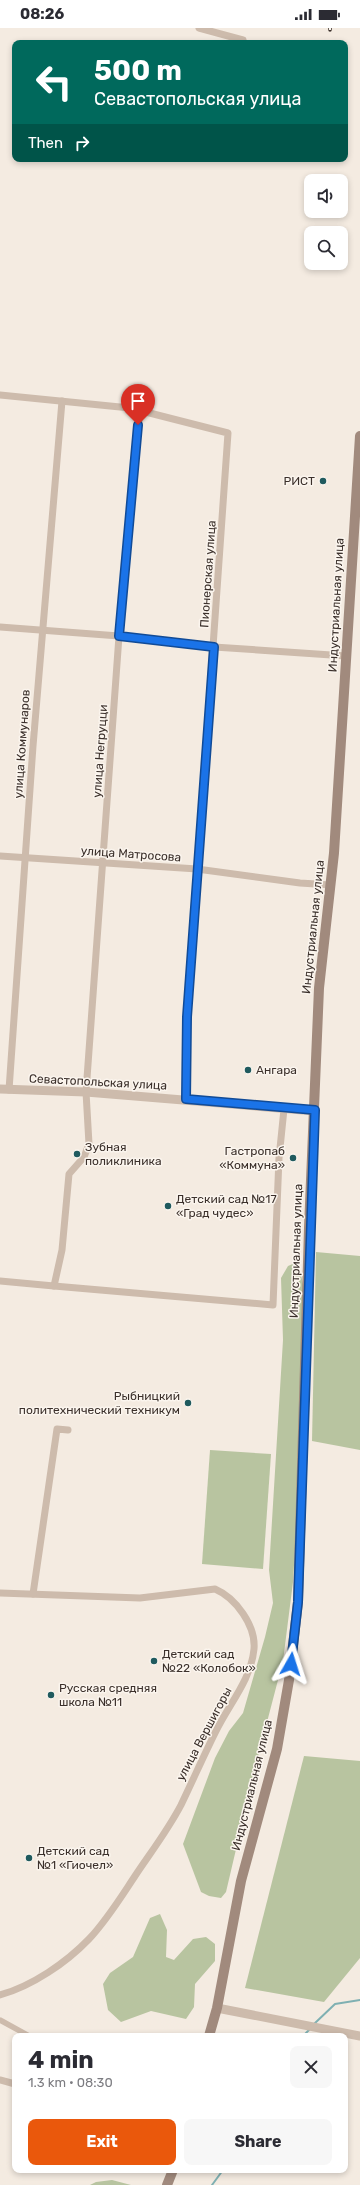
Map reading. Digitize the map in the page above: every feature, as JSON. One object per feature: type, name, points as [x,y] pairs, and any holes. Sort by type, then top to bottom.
[{"type":"main road","name":"Индустриальная улица","points":[[210,2033],[217,2008],[241,1881],[277,1749],[289,1680],[298,1602],[319,988],[331,885],[360,436]]},
{"type":"main road","points":[[167,2185],[172,2173]]},
{"type":"street","points":[[199,28],[243,40]]},
{"type":"street","points":[[0,395],[140,410]]},
{"type":"street","name":"улица Коммунаров","points":[[4,1089],[62,401]]},
{"type":"street","name":"Пионерская улица","points":[[140,410],[228,433],[187,1017],[186,1099]]},
{"type":"street","name":"улица Негруцци","points":[[54,1286],[62,1250],[69,1174],[84,1157],[89,1144],[86,1092],[104,863],[119,636],[140,410]]},
{"type":"street","points":[[0,627],[119,636],[214,647],[346,656]]},
{"type":"street","name":"улица Матросова","points":[[0,856],[197,869],[300,883],[331,885]]},
{"type":"street","name":"Севастопольская улица","points":[[4,1089],[86,1092],[186,1099],[284,1109],[315,1110]]},
{"type":"street","points":[[0,1282],[273,1305],[279,1158],[284,1109]]},
{"type":"street","points":[[33,1594],[57,1429],[68,1430]]},
{"type":"street","name":"улица Вершигоры","points":[[0,1593],[140,1598],[215,1589],[224,1593],[250,1626],[254,1639],[254,1650],[241,1688],[216,1730],[181,1804],[159,1843],[108,1916],[88,1940],[62,1962],[33,1981],[14,1991],[0,1995]]},
{"type":"street","points":[[217,2008],[344,2033]]},
{"type":"street","points":[[0,2020],[24,2033]]},
{"type":"street","points":[[348,2034],[360,2036]]},
{"type":"street","points":[[0,2080],[12,2083]]},
{"type":"green space","points":[[316,1252],[360,1256],[360,1450],[312,1441]]},
{"type":"green space","points":[[295,1263],[299,1265],[304,1289],[299,1482],[293,1582],[283,1661],[256,1764],[226,1892],[221,1898],[209,1896],[201,1892],[183,1844],[215,1758],[229,1731],[243,1713],[265,1637],[273,1603],[269,1570],[283,1340],[281,1278],[288,1266]]},
{"type":"green space","points":[[210,1450],[271,1454],[263,1569],[202,1564]]},
{"type":"green space","points":[[304,1756],[360,1761],[360,1958],[324,2002],[245,1988]]},
{"type":"green space","points":[[160,1914],[167,1930],[166,1957],[174,1960],[193,1939],[206,1937],[215,1944],[215,1961],[195,1984],[194,2007],[186,2019],[151,2011],[121,2022],[108,2010],[103,1984],[110,1973],[133,1957],[150,1918]]},
{"type":"green space","points":[[112,2180],[131,2185],[90,2185],[96,2182]]},
{"type":"waterway","points":[[314,2024],[335,2004],[360,2000]]},
{"type":"waterway","points":[[306,2033],[310,2029]]},
{"type":"waterway","points":[[212,2185],[221,2173]]},
{"type":"place","name":"РИСТ","points":[[323,481]]},
{"type":"place","name":"Ангара","points":[[248,1070]]},
{"type":"place","name":"Зубная поликлиника","points":[[77,1154]]},
{"type":"place","name":"Гастропаб «Коммуна»","points":[[293,1158]]},
{"type":"place","name":"Детский сад №17 «Град чудес»","points":[[168,1206]]},
{"type":"place","name":"Рыбницкий политехнический техникум","points":[[188,1403]]},
{"type":"place","name":"Детский сад №22 «Колобок»","points":[[154,1661]]},
{"type":"place","name":"Русская средняя школа №11","points":[[51,1695]]},
{"type":"place","name":"Детский сад №1 «Гиочел»","points":[[29,1858]]},
{"type":"route","points":[[138,425],[119,636],[214,647],[187,1017],[186,1099],[284,1109],[315,1110],[309,1228],[298,1602],[291,1664]]}]
